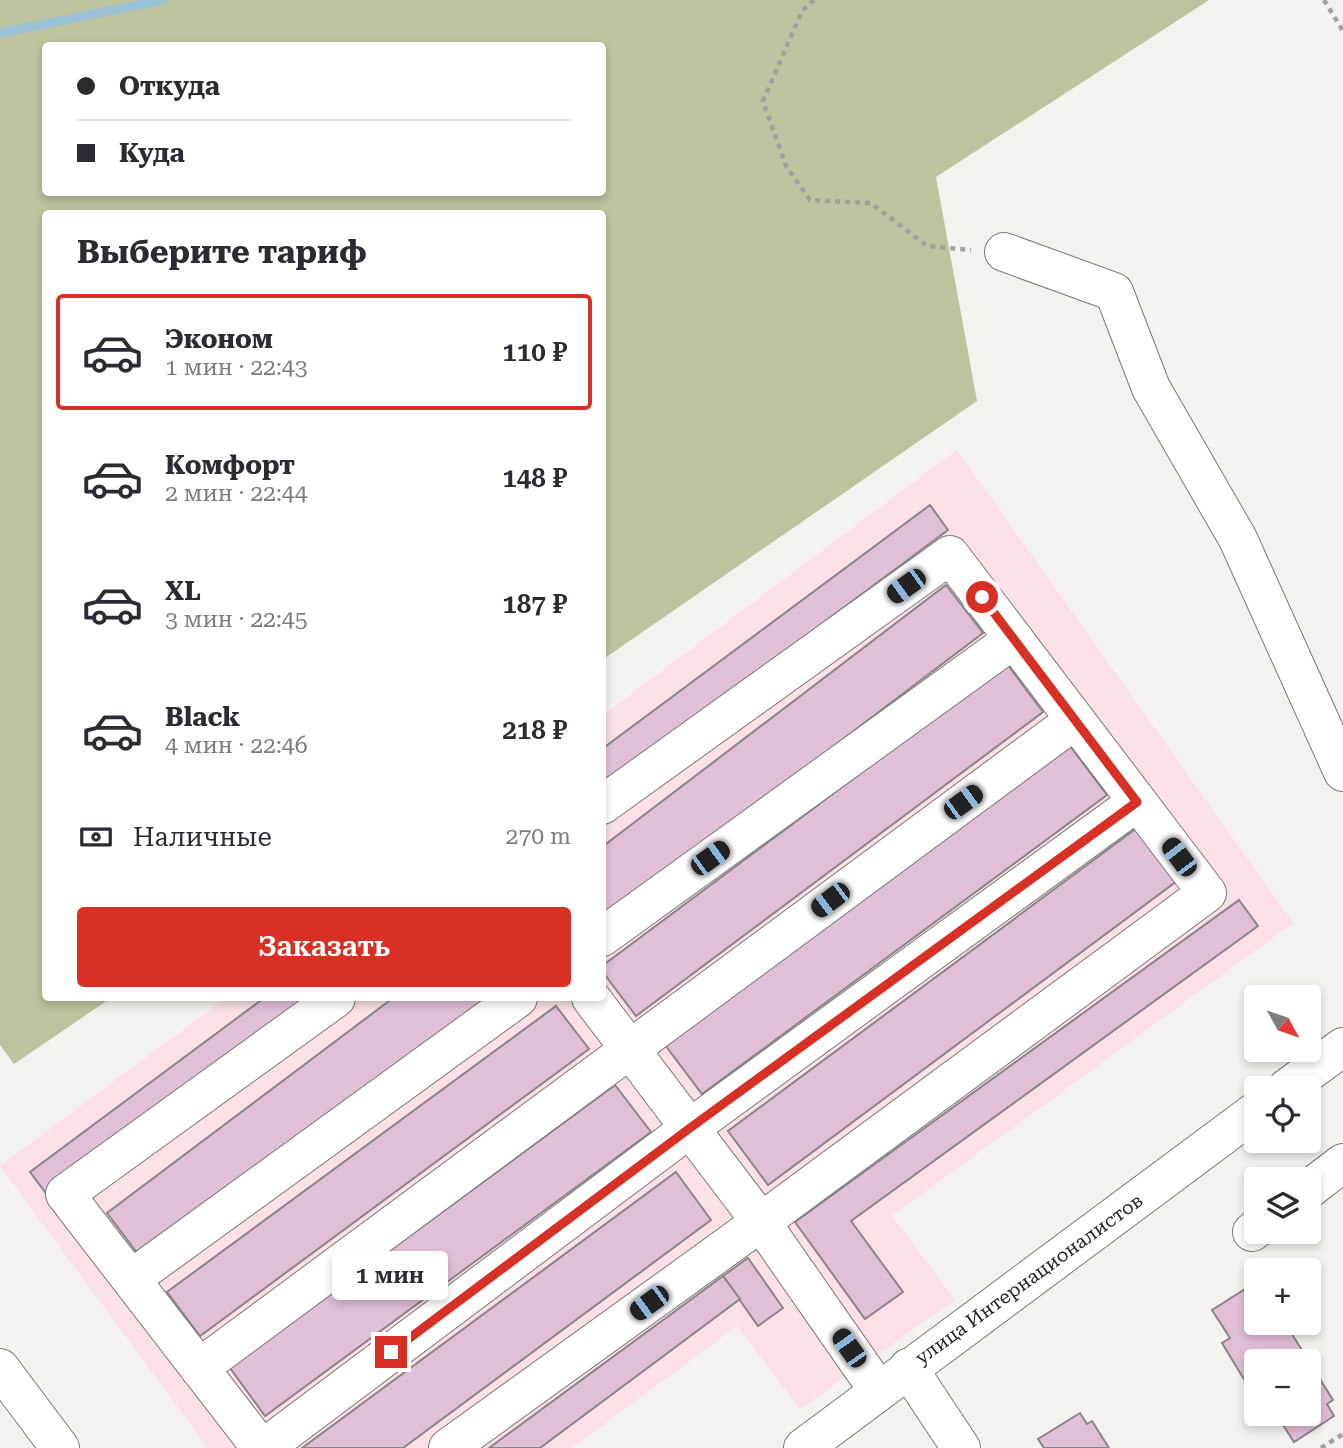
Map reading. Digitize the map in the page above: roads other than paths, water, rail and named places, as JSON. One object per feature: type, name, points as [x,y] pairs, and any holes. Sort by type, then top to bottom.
[{"type":"street","points":[[1004,252],[1114,292],[1151,388],[1238,540],[1343,772]]},
{"type":"street","points":[[448,1448],[761,1222],[1206,893],[950,555],[606,802]]},
{"type":"street","points":[[606,933],[1014,639]]},
{"type":"street","points":[[199,1368],[1075,720]]},
{"type":"street","points":[[332,1001],[65,1194],[262,1448],[690,1128],[1137,802]]},
{"type":"street","points":[[131,1279],[514,1001]]},
{"type":"street","points":[[593,1001],[761,1222],[878,1390]]},
{"type":"street","points":[[1303,1076],[1343,1047]]},
{"type":"street","name":"улица Интернационалистов","points":[[803,1448],[1244,1120]]},
{"type":"street","points":[[1321,1180],[1343,1163]]},
{"type":"street","points":[[0,1368],[60,1448]]},
{"type":"street","points":[[908,1368],[961,1448]]},
{"type":"waterway","points":[[0,33],[163,0]]}]
